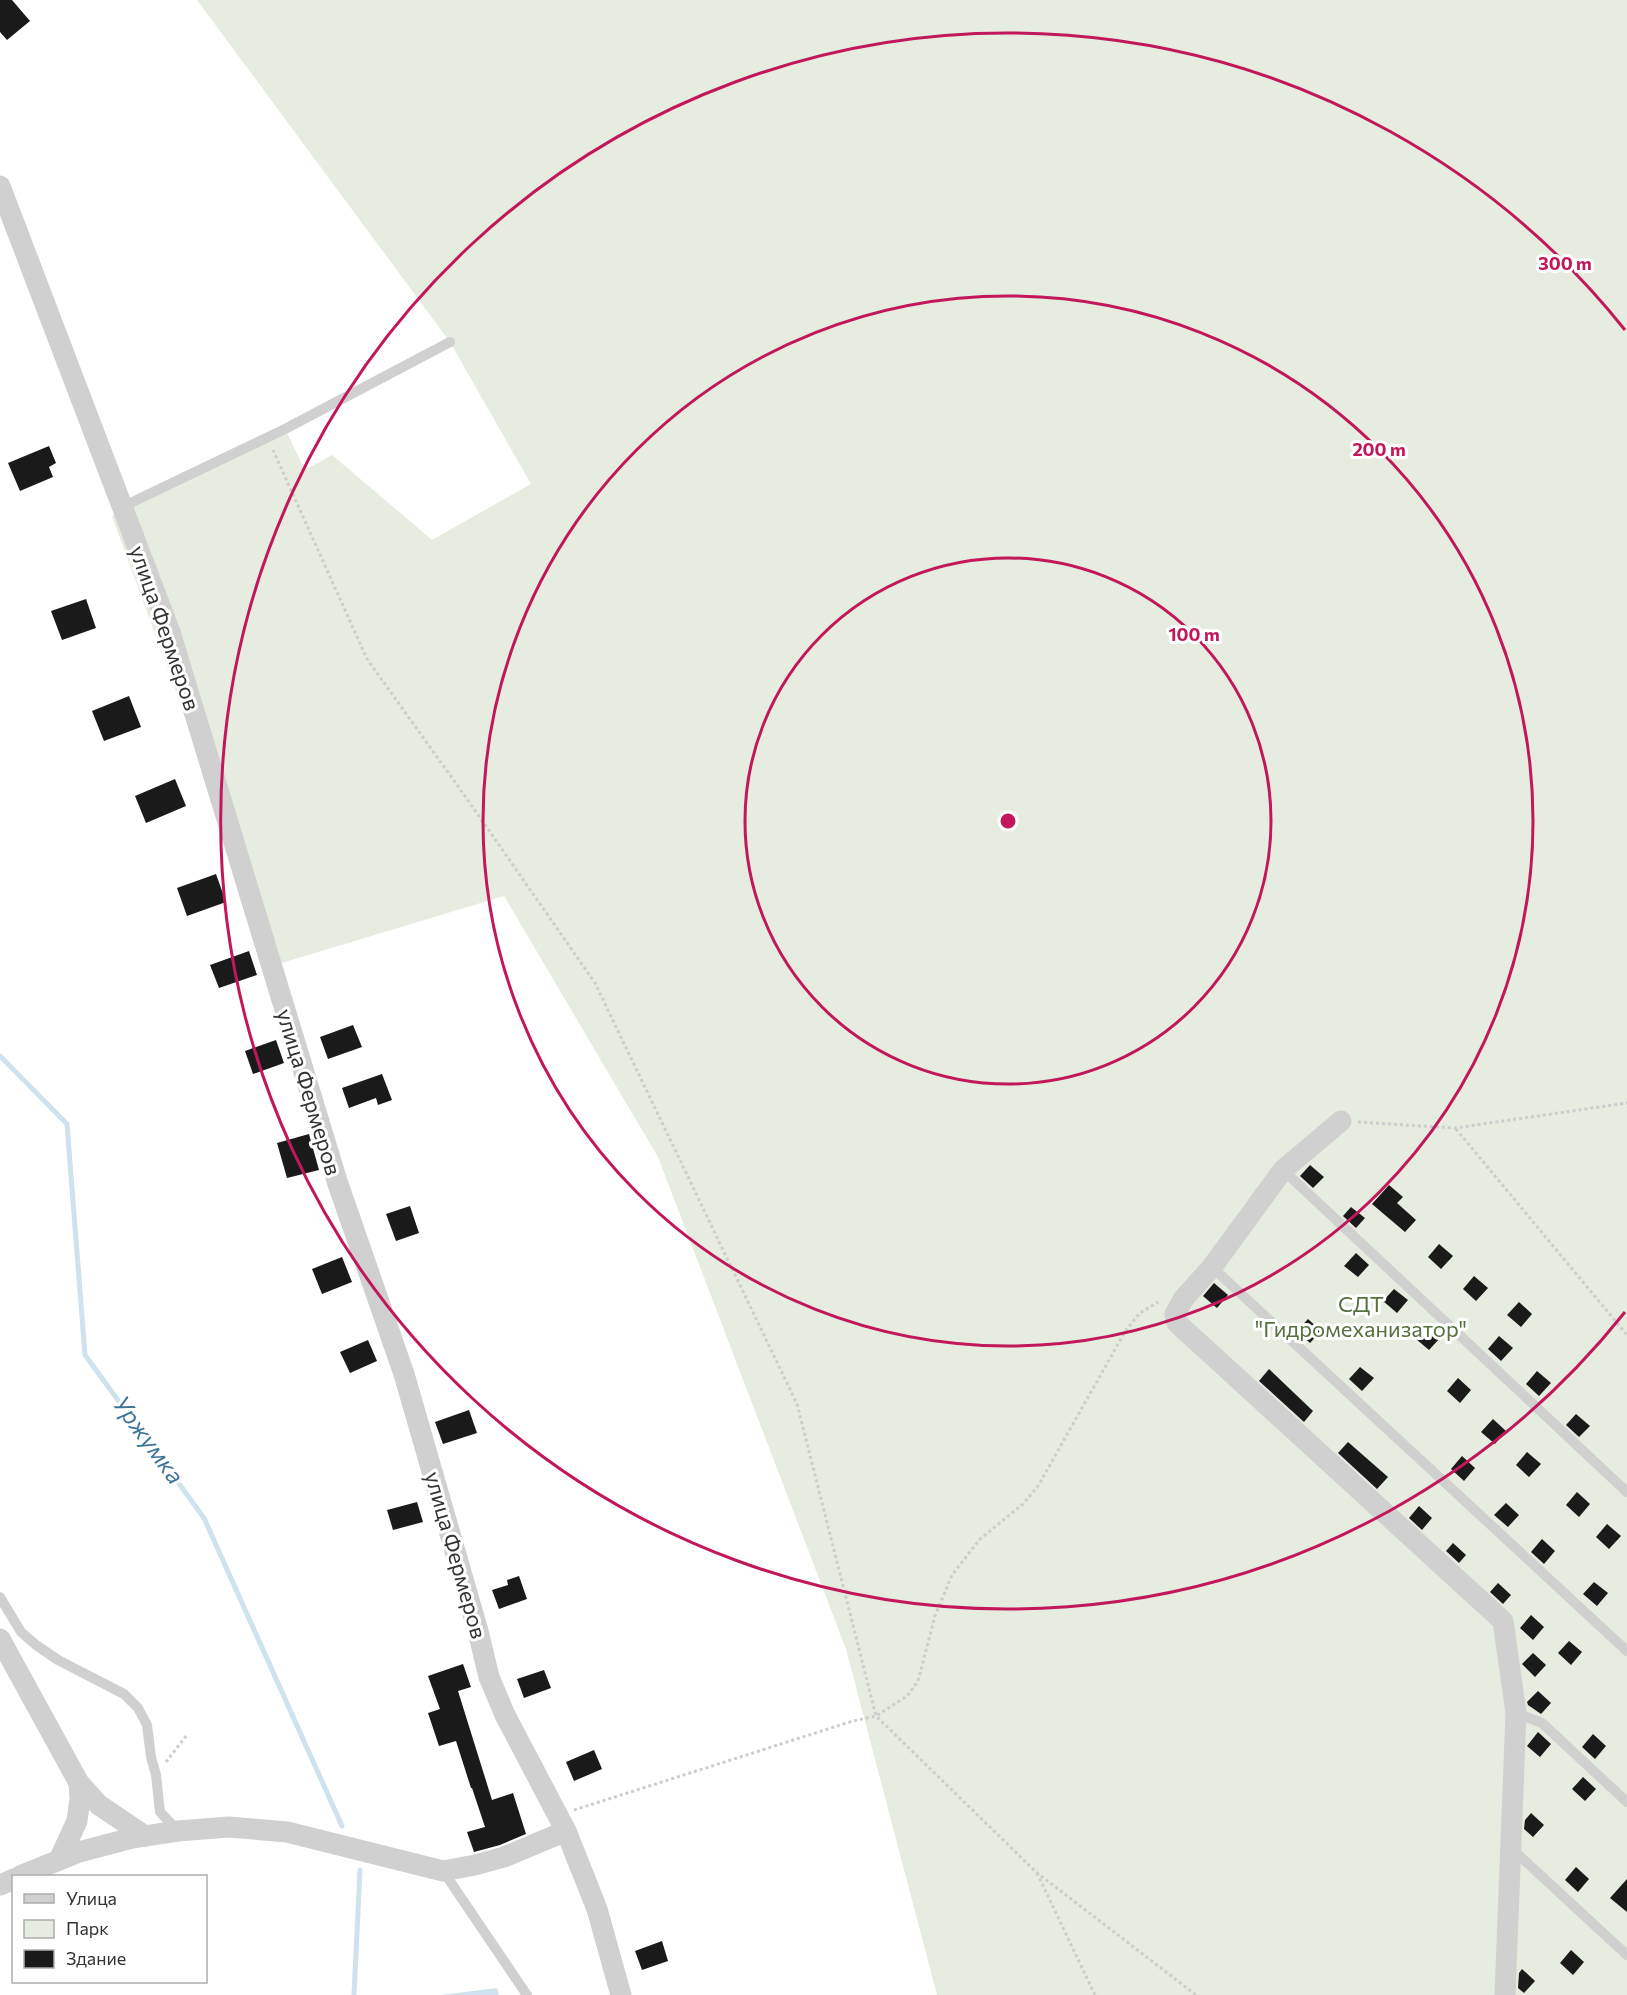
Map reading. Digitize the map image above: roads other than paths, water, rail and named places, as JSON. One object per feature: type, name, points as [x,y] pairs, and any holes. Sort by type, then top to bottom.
[{"type":"street","name":"улица Фермеров","points":[[0,186],[170,632],[338,1184],[404,1374],[478,1631],[489,1677],[505,1715],[562,1823],[597,1909],[621,1995]]},
{"type":"street","points":[[1341,1121],[1283,1170],[1212,1267],[1184,1298],[1175,1314],[1177,1323],[1503,1621],[1516,1713],[1505,1995]]},
{"type":"street","points":[[0,1639],[79,1783],[99,1805],[145,1836]]},
{"type":"street","points":[[59,1860],[77,1821],[79,1783]]},
{"type":"street","points":[[22,1875],[87,1850],[145,1836],[229,1827],[287,1832],[443,1871],[504,1857],[562,1823]]},
{"type":"lane","points":[[122,507],[268,438],[450,342]]},
{"type":"lane","points":[[1283,1170],[1627,1492]]},
{"type":"lane","points":[[1212,1267],[1627,1651]]},
{"type":"lane","points":[[0,1597],[21,1632],[36,1645],[58,1660],[124,1694],[138,1708],[147,1725],[160,1812],[178,1831]]},
{"type":"lane","points":[[1516,1713],[1542,1723],[1627,1802]]},
{"type":"lane","points":[[1512,1849],[1627,1955]]},
{"type":"lane","points":[[443,1871],[527,1995]]},
{"type":"water","points":[[497,1988],[499,1995],[441,1995]]},
{"type":"waterway","name":"Уржумка","points":[[0,1056],[67,1124],[85,1355],[204,1518],[342,1826]]},
{"type":"waterway","name":"Уржумка","points":[[354,1995],[360,1870]]},
{"type":"park label","name":"СДТ \"Гидромеханизатор\"","points":[[1361,1316]]}]
